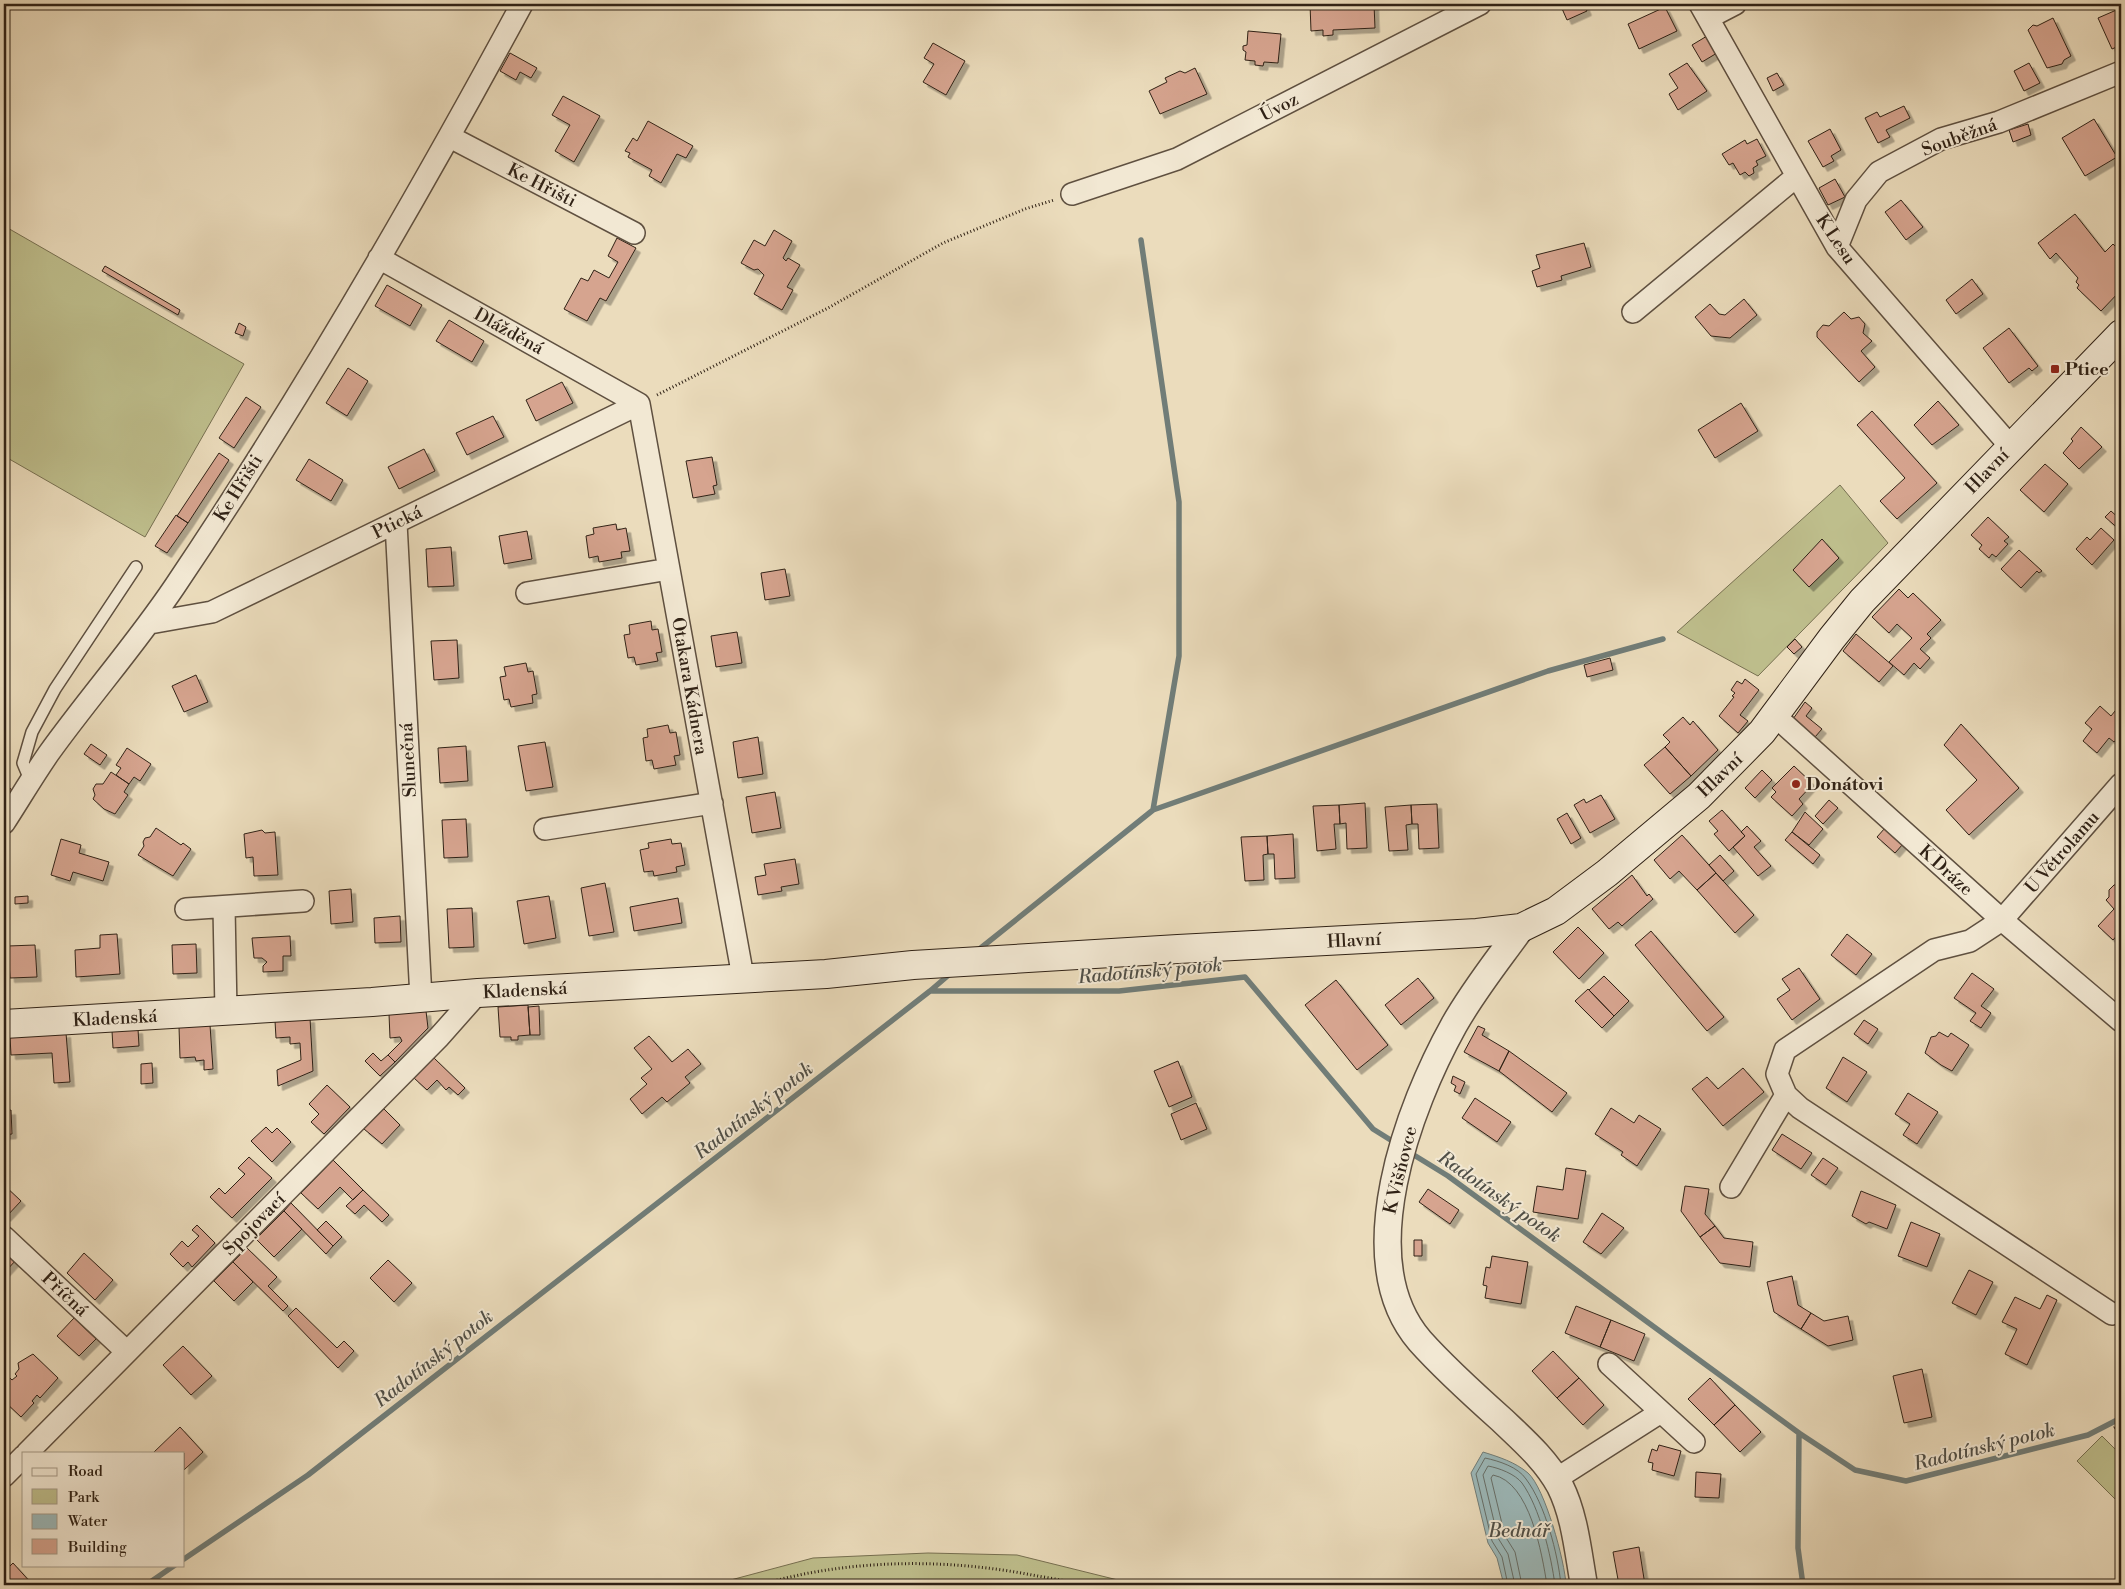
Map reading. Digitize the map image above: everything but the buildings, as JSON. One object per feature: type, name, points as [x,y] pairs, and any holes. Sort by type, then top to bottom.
[{"type":"main road","name":"Hlavní","points":[[826,974],[913,965],[1477,933],[1521,928],[1564,906],[1607,873],[1699,796],[1745,752],[1862,601],[2121,334]]},
{"type":"main road","name":"Kladenská","points":[[4,1024],[226,1012],[478,993],[743,977],[826,974]]},
{"type":"street","name":"Ke Hřišti","points":[[4,823],[49,754],[150,623],[250,470],[450,137],[522,4]]},
{"type":"street","name":"Úvoz","points":[[1072,194],[1177,159],[1480,4]]},
{"type":"street","points":[[1704,11],[1735,4]]},
{"type":"street","name":"K Lesu","points":[[1704,11],[1837,247],[2011,447]]},
{"type":"street","name":"Souběžná","points":[[1837,247],[1856,200],[1879,172],[1941,139],[1998,122],[2121,72]]},
{"type":"street","name":"Ke Hřišti","points":[[450,137],[634,233]]},
{"type":"street","points":[[1632,312],[1797,176]]},
{"type":"street","name":"Dlážděná","points":[[378,258],[639,404]]},
{"type":"street","name":"Ptická","points":[[150,623],[212,612],[639,404]]},
{"type":"street","name":"Otakara Kádnera","points":[[639,404],[743,977]]},
{"type":"street","name":"Slunečná","points":[[396,523],[421,998]]},
{"type":"street","points":[[527,593],[669,569]]},
{"type":"street","name":"K Dráze","points":[[1774,715],[2002,920],[2121,1022]]},
{"type":"street","name":"U Větrolamu","points":[[1786,1095],[1777,1074],[1785,1050],[1934,950],[1970,941],[2002,920],[2121,784]]},
{"type":"street","points":[[545,829],[712,803]]},
{"type":"street","points":[[186,909],[303,902]]},
{"type":"street","points":[[224,907],[226,1012]]},
{"type":"street","name":"K Višňovce","points":[[1521,928],[1454,1026],[1422,1096],[1396,1174],[1389,1210],[1387,1243],[1393,1283],[1401,1308],[1412,1330],[1456,1378],[1529,1446],[1556,1479],[1570,1513],[1584,1585]]},
{"type":"street","name":"Spojovací","points":[[28,1452],[439,1037],[478,993]]},
{"type":"street","points":[[1731,1187],[1786,1095],[1808,1113],[2112,1314]]},
{"type":"street","name":"Příčná","points":[[4,1237],[127,1352]]},
{"type":"street","points":[[1609,1364],[1694,1442]]},
{"type":"street","points":[[1556,1479],[1661,1412]]},
{"type":"street","points":[[4,1476],[22,1458]]},
{"type":"lane","points":[[31,782],[23,763],[32,732],[56,689],[136,567]]},
{"type":"path","points":[[639,404],[828,308],[943,243],[1025,209],[1072,194]]},
{"type":"path","points":[[2114,1428],[2121,1424]]},
{"type":"path","points":[[760,1585],[850,1567],[947,1563],[996,1568],[1080,1585]]},
{"type":"green space","points":[[6,227],[244,364],[145,537],[4,456],[4,232]]},
{"type":"green space","points":[[1840,485],[1888,543],[1758,676],[1677,632]]},
{"type":"green space","points":[[2102,1436],[2121,1455],[2121,1505],[2077,1461]]},
{"type":"green space","points":[[928,1553],[1017,1555],[1138,1585],[937,1585],[922,1583],[905,1585],[712,1585],[813,1558]]},
{"type":"water","name":"Bednář","points":[[1483,1452],[1518,1466],[1528,1473],[1534,1481],[1553,1526],[1566,1585],[1504,1585],[1497,1558],[1488,1543],[1471,1473]]},
{"type":"waterway","points":[[977,951],[1153,810],[1179,656],[1179,502],[1141,240]]},
{"type":"waterway","points":[[1153,810],[1548,671],[1663,639]]},
{"type":"waterway","points":[[930,991],[951,973]]},
{"type":"waterway","name":"Radotínský potok","points":[[185,1558],[308,1475],[930,991],[1119,991],[1245,977],[1373,1129],[1397,1144]]},
{"type":"waterway","name":"Radotínský potok","points":[[1409,1152],[1448,1176],[1799,1433],[1855,1470],[1906,1481],[2088,1435],[2121,1418]]},
{"type":"waterway","points":[[1799,1433],[1798,1548],[1803,1585]]},
{"type":"waterway","name":"Radotínský potok","points":[[146,1585],[174,1566]]},
{"type":"place","name":"Ptice","points":[[2055,369]]},
{"type":"place","name":"Donátovi","points":[[1796,784]]}]
